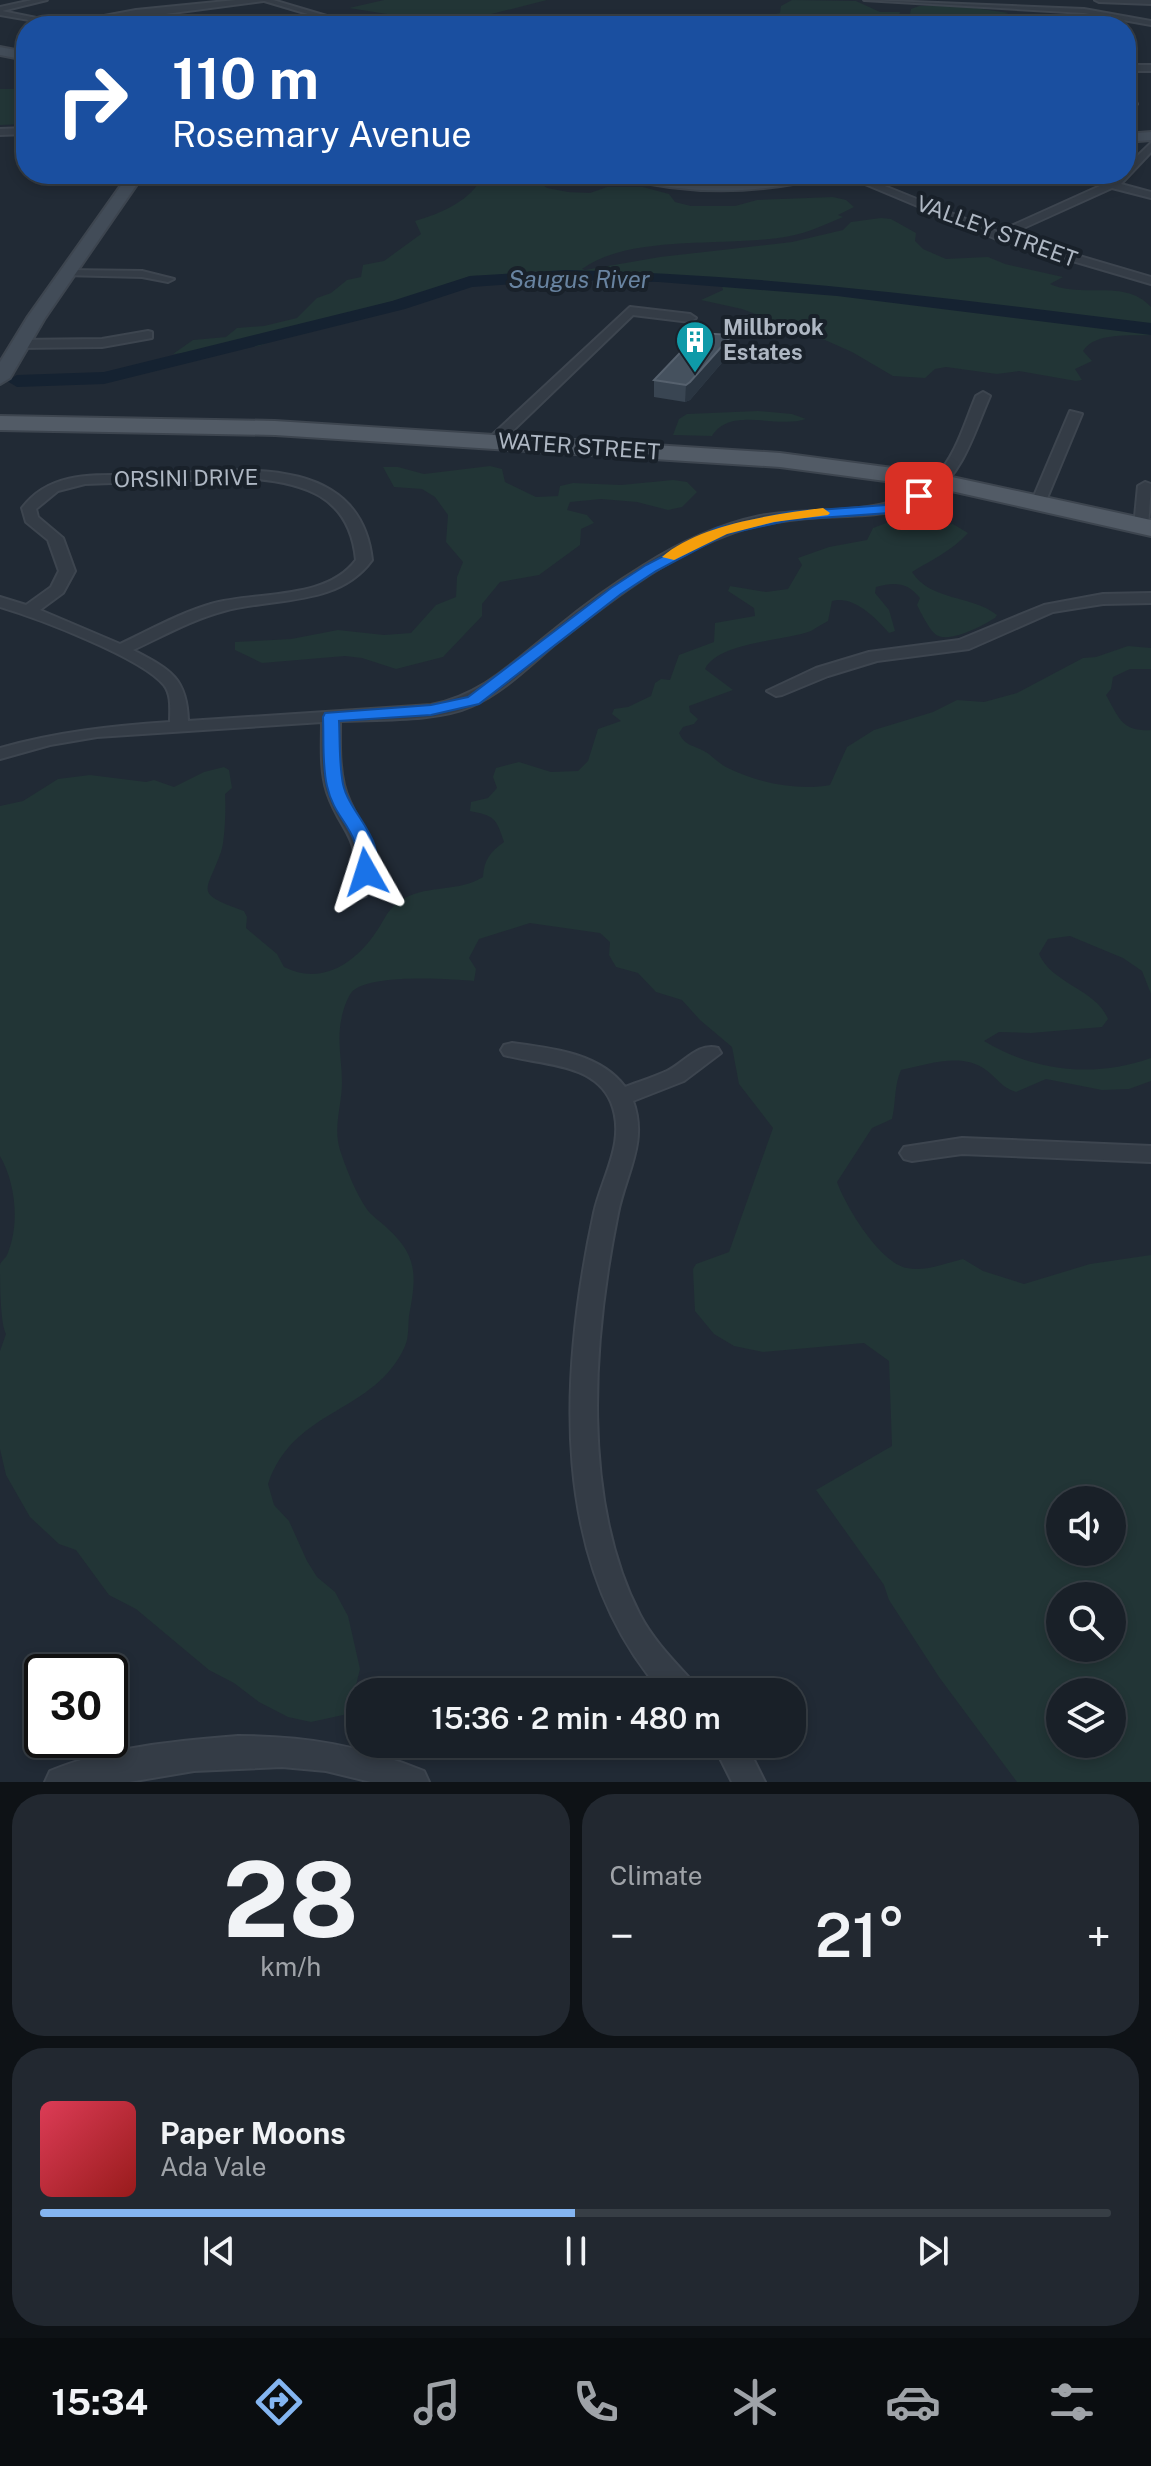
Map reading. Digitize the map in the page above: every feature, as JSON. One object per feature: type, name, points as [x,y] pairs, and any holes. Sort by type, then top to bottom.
[{"type":"main road","points":[[0,378],[19,344],[130,184]]},
{"type":"main road","points":[[680,184],[722,187],[774,184]]},
{"type":"main road","name":"WATER STREET","points":[[0,423],[242,427],[780,460],[938,481],[1146,528]]},
{"type":"street","points":[[0,11],[43,0]]},
{"type":"street","points":[[117,16],[266,0],[322,16]]},
{"type":"street","points":[[868,0],[1084,11],[1112,16]]},
{"type":"street","points":[[1069,0],[1084,11]]},
{"type":"street","points":[[1099,0],[1151,2]]},
{"type":"street","points":[[0,11],[21,16]]},
{"type":"street","points":[[1136,162],[1151,145]]},
{"type":"street","name":"VALLEY STREET","points":[[871,184],[998,236],[1150,280]]},
{"type":"street","points":[[1108,184],[1151,195]]},
{"type":"street","points":[[998,236],[1112,185]]},
{"type":"street","points":[[67,273],[142,274],[168,279]]},
{"type":"street","points":[[494,441],[630,311],[690,318]]},
{"type":"street","points":[[19,344],[102,343],[148,335]]},
{"type":"street","points":[[0,754],[69,736],[431,710],[468,703],[490,690],[616,591],[707,538],[782,517],[889,509],[907,502],[938,481],[983,396]]},
{"type":"street","points":[[1038,503],[1075,414]]},
{"type":"street","name":"ORSINI DRIVE","points":[[30,609],[57,590],[67,571],[55,538],[31,519],[29,508],[41,495],[64,485],[98,480],[254,475],[309,486],[339,501],[349,513],[364,560],[345,579],[320,590],[256,598],[215,608],[118,651]]},
{"type":"street","points":[[1145,486],[1146,528]]},
{"type":"street","points":[[776,691],[822,672],[875,656],[963,645],[1018,619],[1050,608],[1103,599],[1151,598]]},
{"type":"street","points":[[0,602],[30,609],[118,651],[172,682],[178,693],[179,726]]},
{"type":"street","points":[[331,717],[337,793],[363,835],[367,850],[366,872],[359,892]]},
{"type":"street","points":[[512,1050],[578,1064],[607,1082],[620,1097],[629,1130],[629,1148],[610,1191],[588,1345],[586,1428],[590,1489],[598,1540],[621,1607],[647,1652],[670,1678]]},
{"type":"street","points":[[620,1097],[676,1076],[710,1053]]},
{"type":"street","points":[[912,1153],[966,1146],[1151,1154]]},
{"type":"street","points":[[61,1782],[194,1754],[260,1749],[342,1757],[413,1782]]},
{"type":"street","points":[[736,1758],[749,1782]]},
{"type":"shaded area","points":[[384,0],[547,0],[484,16],[399,16],[349,8]]},
{"type":"shaded area","points":[[792,0],[856,1],[880,12],[900,12],[899,16],[771,15],[780,13],[781,6]]},
{"type":"shaded area","points":[[919,6],[961,6],[1009,13],[997,16],[910,16],[911,9]]},
{"type":"shaded area","points":[[0,89],[16,89],[16,124],[0,125]]},
{"type":"shaded area","points":[[478,184],[541,184],[568,192],[590,193],[607,187],[643,187],[669,194],[675,202],[691,206],[735,206],[757,200],[833,197],[846,200],[854,207],[838,215],[843,217],[797,235],[627,250],[582,269],[792,242],[843,230],[851,222],[891,219],[916,233],[915,241],[923,249],[946,259],[988,257],[1063,277],[1050,284],[1063,288],[1116,291],[1141,298],[1151,307],[1151,335],[1114,336],[1088,345],[1083,351],[1092,361],[1075,369],[1082,380],[1076,381],[1019,371],[997,374],[946,367],[935,369],[925,378],[893,376],[825,340],[742,309],[701,300],[723,290],[722,286],[577,273],[470,276],[412,296],[330,318],[259,346],[173,354],[193,340],[226,337],[237,328],[264,326],[297,318],[317,298],[331,293],[347,280],[361,277],[363,265],[384,261],[421,234],[415,221],[454,205]]},
{"type":"shaded area","points":[[758,411],[792,414],[806,419],[782,422],[742,420],[720,427],[712,436],[673,435],[679,419],[687,414]]},
{"type":"shaded area","points":[[490,466],[502,469],[505,482],[536,497],[558,496],[560,486],[573,483],[621,485],[673,480],[687,482],[697,492],[682,507],[668,510],[637,502],[601,499],[570,502],[567,510],[587,515],[594,523],[581,529],[580,545],[539,575],[500,582],[482,604],[482,616],[443,657],[396,669],[345,656],[262,663],[235,650],[235,642],[291,639],[338,630],[384,635],[411,633],[436,605],[456,597],[457,577],[463,562],[446,542],[448,515],[435,497],[422,489],[394,487],[383,467],[398,467],[424,474]]},
{"type":"shaded area","points":[[889,522],[914,528],[953,524],[968,533],[948,550],[912,572],[929,588],[976,604],[997,615],[965,633],[940,636],[934,633],[917,605],[920,598],[905,586],[889,584],[876,587],[875,593],[889,610],[895,631],[889,633],[856,604],[832,601],[828,621],[811,631],[737,648],[712,660],[705,669],[733,690],[689,706],[690,712],[698,719],[694,724],[683,727],[679,733],[684,740],[726,767],[753,778],[792,786],[830,785],[847,747],[874,730],[933,712],[957,700],[984,702],[1017,693],[1083,658],[1128,646],[1151,648],[1151,669],[1130,669],[1113,677],[1111,689],[1106,695],[1118,717],[1127,726],[1151,730],[1151,994],[1142,971],[1123,958],[1070,936],[1048,939],[1039,954],[1045,964],[1094,1000],[1108,1019],[1102,1027],[1031,1033],[999,1032],[984,1041],[1024,1060],[1066,1069],[1108,1068],[1151,1058],[1151,1081],[1129,1089],[1102,1090],[1046,1079],[1016,1092],[986,1070],[967,1062],[945,1061],[901,1070],[892,1119],[872,1128],[837,1182],[856,1219],[875,1245],[897,1264],[907,1268],[928,1268],[963,1259],[983,1271],[1024,1284],[1090,1264],[1151,1255],[1151,1782],[1017,1782],[939,1677],[889,1600],[884,1585],[816,1490],[892,1446],[889,1361],[864,1343],[763,1352],[734,1346],[714,1334],[695,1311],[693,1269],[696,1264],[729,1252],[773,1128],[739,1084],[732,1047],[682,1000],[656,992],[638,973],[616,967],[609,955],[610,942],[600,933],[530,923],[479,939],[469,958],[476,969],[474,981],[409,979],[373,982],[351,993],[344,1010],[340,1035],[342,1082],[338,1144],[359,1196],[371,1214],[405,1249],[414,1279],[408,1335],[392,1368],[375,1385],[296,1440],[280,1459],[268,1484],[274,1505],[289,1521],[307,1561],[317,1577],[335,1592],[348,1616],[360,1669],[358,1678],[346,1678],[346,1714],[311,1722],[288,1717],[209,1670],[136,1609],[109,1595],[76,1550],[59,1544],[30,1517],[6,1475],[0,1449],[0,1351],[6,1334],[1,1311],[0,1265],[11,1243],[15,1218],[10,1179],[0,1156],[0,806],[23,801],[58,779],[90,775],[146,782],[154,780],[174,787],[204,772],[224,767],[229,770],[232,788],[225,794],[223,840],[208,884],[210,895],[244,911],[246,928],[277,954],[284,967],[297,972],[322,973],[356,956],[398,902],[424,891],[464,885],[483,877],[489,857],[504,842],[493,819],[470,811],[471,802],[488,798],[497,788],[493,777],[496,768],[519,762],[551,772],[578,771],[588,761],[598,729],[621,721],[612,714],[614,709],[628,707],[651,696],[655,683],[661,679],[670,680],[679,655],[714,642],[715,623],[755,616],[754,608],[728,591],[730,586],[766,592],[788,589],[802,565],[798,558],[829,547],[867,540],[873,528]]},
{"type":"building","points":[[699,333],[732,335],[686,385],[654,380]]},
{"type":"waterway","name":"Saugus River","points":[[17,381],[104,378],[398,305],[470,282],[566,275],[659,277],[837,290],[1151,329]]},
{"type":"slow traffic","points":[[669,557],[722,531],[773,518],[823,513]]},
{"type":"place","name":"Millbrook Estates","points":[[695,374]]},
{"type":"route","points":[[366,872],[366,843],[345,811],[335,785],[331,717],[431,710],[459,706],[473,700],[616,591],[651,568],[722,531],[790,516],[889,509],[919,496]]}]
